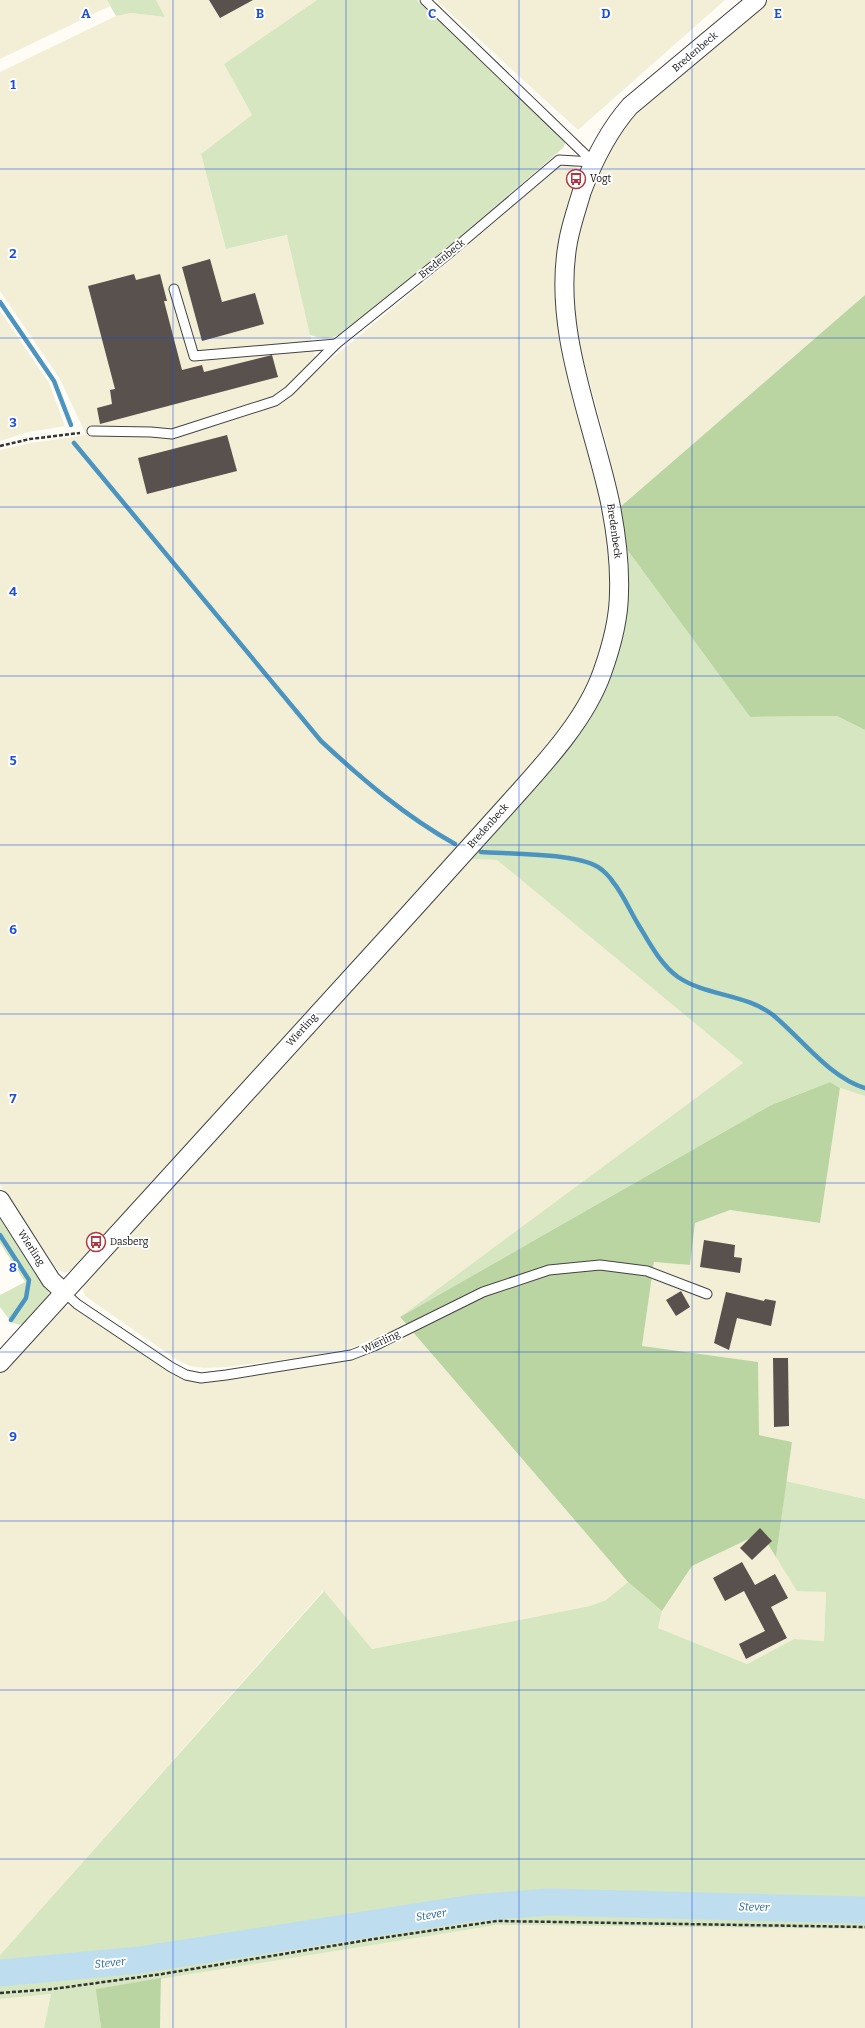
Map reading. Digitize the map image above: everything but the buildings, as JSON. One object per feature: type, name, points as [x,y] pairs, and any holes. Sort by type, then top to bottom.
[{"type":"street","name":"Bredenbeck","points":[[460,857],[552,753],[577,720],[600,678],[614,636],[619,596],[618,548],[610,503],[576,368],[567,321],[565,284],[568,244],[578,204],[594,162],[615,124],[630,106],[757,0]]},
{"type":"street","name":"Wierling","points":[[0,1363],[460,857]]},
{"type":"street","name":"Wierling","points":[[0,1200],[51,1280],[65,1293]]},
{"type":"lane","points":[[425,0],[594,162]]},
{"type":"lane","name":"Bredenbeck","points":[[92,432],[151,432],[172,434],[275,401],[336,344],[447,255],[559,160],[594,162]]},
{"type":"lane","points":[[174,289],[194,356],[336,344]]},
{"type":"lane","name":"Wierling","points":[[65,1293],[77,1304],[172,1367],[186,1375],[201,1378],[351,1355],[374,1346],[483,1292],[548,1270],[600,1264],[647,1271],[707,1294]]},
{"type":"path","points":[[0,446],[30,439],[92,432]]},
{"type":"path","points":[[0,1993],[52,1990],[497,1921],[865,1926]]},
{"type":"shaded area","points":[[0,0],[107,0],[110,6],[0,59]]},
{"type":"shaded area","points":[[156,0],[317,0],[224,64],[252,115],[201,154],[226,249],[288,235],[318,370],[452,259],[558,167],[568,164],[576,167],[579,175],[570,203],[562,242],[605,504],[613,595],[607,636],[594,677],[570,718],[547,751],[74,1269],[65,1273],[53,1267],[0,1185],[0,450],[31,443],[86,435],[60,379],[0,291],[0,72],[116,16],[131,13],[165,17]]},
{"type":"shaded area","points":[[436,0],[725,0],[578,130]]},
{"type":"shaded area","points":[[767,0],[865,0],[865,295],[619,508],[607,445],[585,366],[574,319],[573,284],[577,244],[585,206],[594,180],[610,147],[637,110]]},
{"type":"shaded area","points":[[0,311],[49,383],[65,426],[29,432],[0,441]]},
{"type":"shaded area","points":[[469,859],[497,860],[743,1063],[400,1317],[406,1325],[349,1349],[318,1355],[227,1367],[204,1368],[190,1366],[177,1360],[85,1296],[82,1287],[84,1278]]},
{"type":"shaded area","points":[[840,1088],[865,1096],[865,1499],[786,1481],[792,1442],[759,1435],[642,1346],[654,1262],[690,1265],[695,1222],[730,1210],[820,1223]]},
{"type":"shaded area","points":[[73,1306],[170,1372],[185,1380],[201,1383],[318,1365],[411,1330],[628,1582],[606,1600],[590,1606],[372,1649],[323,1591],[0,1955],[0,1373],[59,1307]]},
{"type":"shaded area","points":[[761,1533],[826,1592],[824,1641],[794,1639],[747,1664],[658,1628],[662,1611],[692,1566]]},
{"type":"shaded area","points":[[497,1925],[865,1929],[865,2028],[160,2028],[161,1978]]},
{"type":"shaded area","points":[[51,1994],[44,2028],[0,2028],[0,1999]]},
{"type":"green space","points":[[107,0],[156,0],[165,17],[131,13],[116,16]]},
{"type":"green space","points":[[317,0],[417,0],[563,138],[565,143],[563,148],[443,251],[341,334],[326,338],[310,335],[287,235],[226,249],[201,154],[252,115],[224,64]]},
{"type":"green space","points":[[865,295],[865,730],[837,716],[750,717],[626,548],[619,508]]},
{"type":"green space","points":[[626,548],[750,717],[837,716],[865,730],[865,1096],[840,1088],[830,1082],[771,1105],[400,1317],[743,1063],[497,860],[469,859],[527,792],[621,639],[628,597]]},
{"type":"green space","points":[[830,1082],[840,1088],[820,1223],[730,1210],[695,1223],[690,1265],[654,1262],[642,1346],[758,1362],[759,1435],[792,1442],[776,1557],[761,1533],[692,1566],[662,1611],[628,1582],[400,1317],[771,1105]]},
{"type":"green space","points":[[0,1203],[48,1282],[49,1297],[23,1325],[12,1323],[0,1307],[0,1295],[25,1282],[0,1243]]},
{"type":"green space","points":[[786,1481],[865,1499],[865,1929],[497,1925],[97,1989],[101,2028],[44,2028],[51,1994],[0,1999],[0,1955],[324,1591],[372,1649],[590,1606],[606,1600],[628,1582],[662,1611],[658,1628],[747,1664],[794,1639],[824,1641],[826,1592],[797,1591],[776,1557]]},
{"type":"green space","points":[[161,1978],[160,2028],[101,2028],[96,1989]]},
{"type":"waterway","points":[[0,302],[54,381],[71,425]]},
{"type":"waterway","points":[[74,443],[321,741],[385,797],[419,822],[455,844]]},
{"type":"waterway","points":[[481,852],[559,857],[588,862],[598,867],[617,887],[660,959],[678,977],[701,988],[751,1003],[762,1008],[784,1024],[828,1067],[852,1083],[865,1088]]},
{"type":"waterway","points":[[0,1235],[29,1280],[26,1298],[11,1320]]},
{"type":"waterway","name":"Stever","points":[[0,1973],[139,1960],[472,1908],[549,1902],[865,1910]]},
{"type":"place","name":"Vogt","points":[[576,179]]},
{"type":"place","name":"Dasberg","points":[[96,1242]]}]
